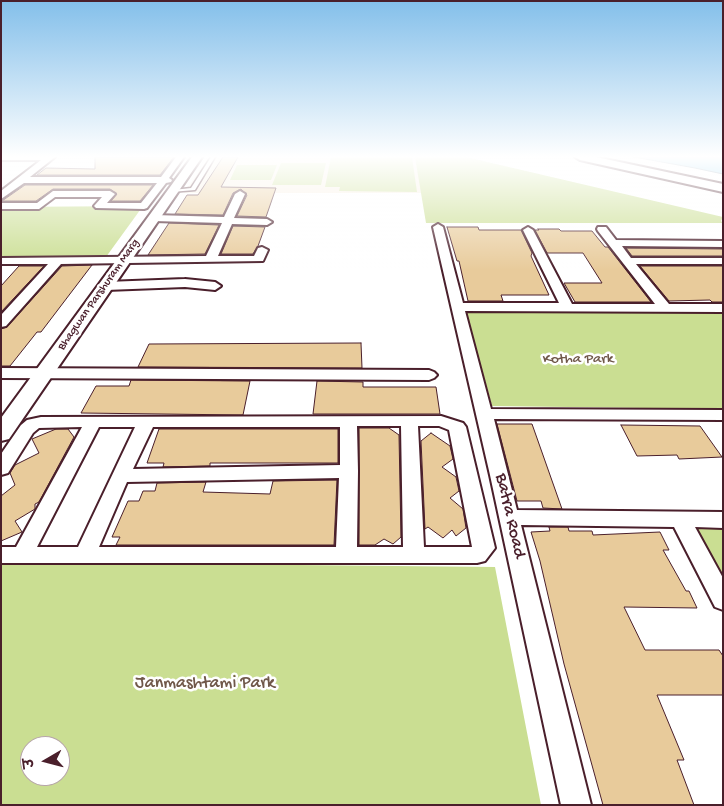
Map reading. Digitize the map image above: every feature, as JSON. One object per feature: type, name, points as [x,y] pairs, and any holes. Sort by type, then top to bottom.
[{"type":"street","points":[[1,206],[40,206],[52,195]]},
{"type":"street","points":[[109,195],[99,206],[153,210],[228,221],[266,222]]},
{"type":"street","name":"Bhagwan Parshuram Marg","points":[[1,434],[124,260],[164,195]]},
{"type":"street","points":[[212,256],[240,195]]},
{"type":"street","name":"Batra Road","points":[[438,227],[576,805]]},
{"type":"street","points":[[602,229],[666,308]]},
{"type":"street","points":[[528,230],[568,308]]},
{"type":"street","points":[[614,243],[723,244]]},
{"type":"street","points":[[1,273],[7,261],[259,259],[262,250]]},
{"type":"street","points":[[1,323],[58,260]]},
{"type":"street","points":[[628,262],[723,261]]},
{"type":"street","points":[[106,286],[185,283],[215,286]]},
{"type":"street","points":[[458,307],[723,308]]},
{"type":"street","points":[[1,373],[429,375]]},
{"type":"street","points":[[484,414],[723,415]]},
{"type":"street","points":[[1,469],[27,429],[33,424],[41,422],[93,424],[146,422],[441,421],[457,427],[484,548],[477,555],[1,555]]},
{"type":"street","points":[[84,556],[146,422]]},
{"type":"street","points":[[346,555],[349,471],[348,422]]},
{"type":"street","points":[[409,422],[414,554]]},
{"type":"street","points":[[22,554],[93,424]]},
{"type":"street","points":[[120,476],[349,471]]},
{"type":"street","points":[[509,518],[723,520]]},
{"type":"street","points":[[681,520],[723,600]]},
{"type":"green space","points":[[421,195],[627,195],[723,217],[721,221],[723,223],[426,223]]},
{"type":"green space","points":[[143,206],[106,257],[1,258],[1,207]]},
{"type":"green space","name":"Kotha Park","points":[[466,312],[723,313],[723,409],[492,406]]},
{"type":"green space","points":[[695,528],[723,529],[723,579]]},
{"type":"green space","name":"Janmashtami Park","points":[[1,562],[495,567],[541,805],[1,805]]},
{"type":"building","points":[[11,195],[45,195],[36,201],[2,201]]},
{"type":"building","points":[[116,195],[145,195],[140,201],[111,201]]},
{"type":"building","points":[[187,195],[232,195],[223,215],[175,214]]},
{"type":"building","points":[[247,195],[274,195],[266,217],[237,216]]},
{"type":"building","points":[[169,223],[219,225],[205,254],[148,255]]},
{"type":"building","points":[[233,226],[265,227],[253,254],[221,254]]},
{"type":"building","points":[[447,227],[478,227],[479,230],[521,230],[549,295],[501,295],[503,301],[468,301],[459,261],[457,261]]},
{"type":"building","points":[[535,230],[592,231],[605,247],[608,247],[651,302],[575,302],[564,283],[602,283],[583,253],[547,253]]},
{"type":"building","points":[[626,248],[723,249],[723,256],[632,256]]},
{"type":"building","points":[[92,265],[41,332],[37,332],[10,366],[1,366],[1,329],[7,327],[62,266]]},
{"type":"building","points":[[19,266],[44,266],[1,312],[1,286]]},
{"type":"building","points":[[640,266],[723,266],[723,302],[712,302],[710,300],[669,301]]},
{"type":"building","points":[[361,343],[362,368],[138,367],[149,344]]},
{"type":"building","points":[[131,380],[250,381],[243,415],[81,413],[96,386],[129,386]]},
{"type":"building","points":[[317,381],[363,382],[363,387],[436,387],[440,414],[313,414]]},
{"type":"building","points":[[497,424],[532,424],[562,509],[543,508],[541,501],[517,501]]},
{"type":"building","points":[[621,425],[700,426],[722,457],[679,459],[677,455],[637,456]]},
{"type":"building","points":[[359,428],[389,428],[399,435],[401,537],[393,544],[384,539],[375,545],[359,545]]},
{"type":"building","points":[[56,429],[68,429],[74,437],[39,502],[35,504],[35,509],[15,521],[22,532],[1,541],[1,496],[15,485],[10,473],[15,465],[39,453],[32,439]]},
{"type":"building","points":[[159,429],[338,429],[338,463],[210,463],[210,466],[163,467],[164,463],[147,463]]},
{"type":"building","points":[[431,433],[450,446],[453,459],[442,467],[456,477],[459,491],[450,498],[463,509],[466,528],[456,536],[452,530],[443,538],[428,527],[425,529],[421,441]]},
{"type":"building","points":[[337,480],[334,545],[116,545],[120,537],[112,537],[128,501],[139,501],[143,491],[155,491],[157,483],[206,482],[203,492],[270,494],[273,481]]},
{"type":"building","points":[[549,527],[568,527],[569,531],[592,531],[593,535],[660,532],[669,550],[663,550],[686,591],[689,591],[697,608],[624,607],[645,650],[719,650],[723,656],[723,695],[657,695],[684,760],[677,760],[694,805],[603,805],[564,664],[540,561],[531,532],[550,531]]}]
